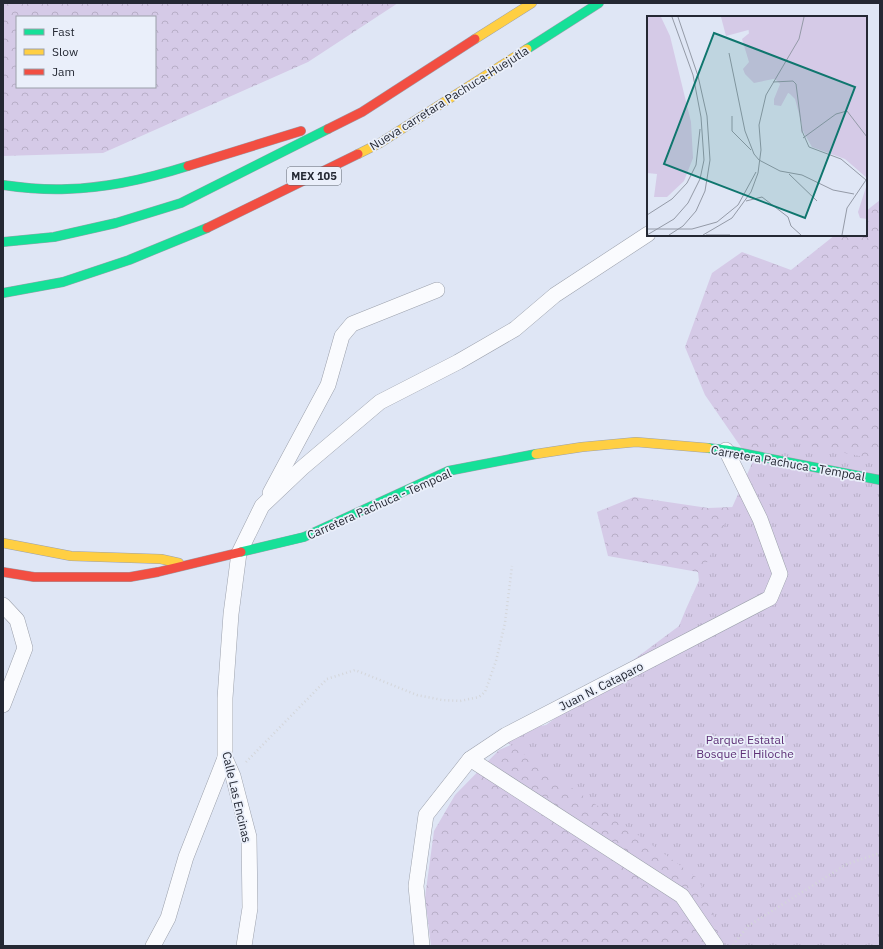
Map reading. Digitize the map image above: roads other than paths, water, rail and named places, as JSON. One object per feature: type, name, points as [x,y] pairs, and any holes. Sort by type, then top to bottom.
[{"type":"main road","name":"MEX 105","points":[[3,242],[54,237],[116,223],[181,203],[362,112],[532,3]]},
{"type":"main road","name":"Nueva carretara Pachuca-Huejutla","points":[[3,294],[63,282],[129,260],[195,234],[380,143],[599,3]]},
{"type":"main road","name":"MEX 105","points":[[3,185],[27,188],[68,189],[114,184],[169,172],[362,112]]},
{"type":"main road","name":"Carretera Pachuca - Tempoal","points":[[3,572],[34,577],[84,578],[130,577],[158,572],[304,537],[448,471],[534,454],[582,447],[636,442],[726,450],[880,480]]},
{"type":"main road","name":"Carretera Pachuca - Tempoal","points":[[3,543],[71,556],[161,559],[188,565]]},
{"type":"street","points":[[262,506],[302,468],[380,402],[458,362],[515,329],[555,295],[647,235]]},
{"type":"street","name":"Calle Las Encinas","points":[[244,946],[250,908],[249,837],[233,776],[225,758],[225,698],[231,614],[239,552],[262,506],[328,385],[342,336],[352,324],[437,290]]},
{"type":"street","name":"Juan N. Cataparo","points":[[422,946],[416,886],[426,815],[470,759],[506,735],[770,598],[780,574],[760,519],[726,450]]},
{"type":"street","points":[[3,605],[17,620],[26,648],[3,705]]},
{"type":"street","points":[[153,946],[168,918],[186,857],[225,758]]},
{"type":"street","points":[[470,759],[682,896],[716,946]]},
{"type":"park label","name":"Parque Estatal Bosque El Hiloche","points":[[745,746]]}]
